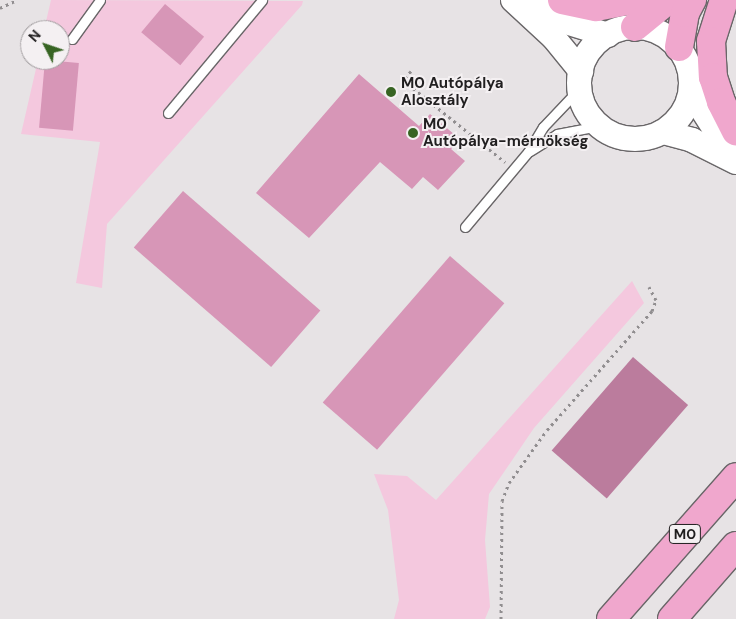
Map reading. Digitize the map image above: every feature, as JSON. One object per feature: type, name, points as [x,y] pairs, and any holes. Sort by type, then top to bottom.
[{"type":"highway","points":[[562,0],[596,7],[633,0]]},
{"type":"highway","points":[[635,27],[668,0]]},
{"type":"highway","points":[[678,48],[685,13],[692,0]]},
{"type":"highway","points":[[724,0],[711,41],[713,77],[721,102],[736,130]]},
{"type":"highway","name":"M0","points":[[611,619],[736,477]]},
{"type":"highway","points":[[672,619],[736,546]]},
{"type":"street","points":[[513,0],[554,38],[580,79],[583,102],[599,126],[614,135],[630,139],[648,138],[663,132],[686,108],[691,92],[687,61],[678,48],[651,30],[635,27],[608,35],[595,44],[580,79]]},
{"type":"street","points":[[530,0],[566,22],[608,35]]},
{"type":"street","points":[[691,92],[714,128],[736,150]]},
{"type":"street","points":[[663,132],[699,143],[736,162]]},
{"type":"lane","points":[[72,39],[100,0]]},
{"type":"lane","points":[[168,113],[262,0]]},
{"type":"lane","points":[[465,227],[528,152],[543,127],[580,79]]},
{"type":"lane","points":[[528,152],[557,134],[599,126]]},
{"type":"path","points":[[0,8],[17,0]]},
{"type":"path","points":[[411,72],[403,80],[499,161],[517,166]]},
{"type":"path","points":[[501,619],[502,501],[509,483],[547,430],[652,311],[656,300],[649,287]]},
{"type":"shaded area","points":[[51,0],[303,1],[302,5],[107,224],[102,288],[76,283],[100,142],[21,134],[36,70],[70,70],[70,20],[46,20]]},
{"type":"shaded area","points":[[632,281],[644,303],[534,428],[489,494],[485,540],[490,607],[485,619],[394,619],[399,600],[388,510],[374,474],[407,476],[436,500]]},
{"type":"shaded area","points":[[633,357],[688,405],[607,498],[552,451]]},
{"type":"building","points":[[165,4],[204,37],[180,65],[141,32]]},
{"type":"building","points":[[70,62],[79,63],[73,131],[39,128],[44,70],[70,70]]},
{"type":"building","points":[[359,74],[419,126],[430,114],[461,140],[451,149],[465,161],[438,190],[423,177],[412,189],[380,162],[309,238],[256,193]]},
{"type":"building","points":[[183,191],[320,310],[271,367],[134,248]]},
{"type":"building","points":[[450,256],[504,303],[377,450],[323,402]]},
{"type":"place","name":"M0 Autópálya Alosztály","points":[[391,92]]},
{"type":"place","name":"M0 Autópálya-mérnökség","points":[[413,133]]}]
